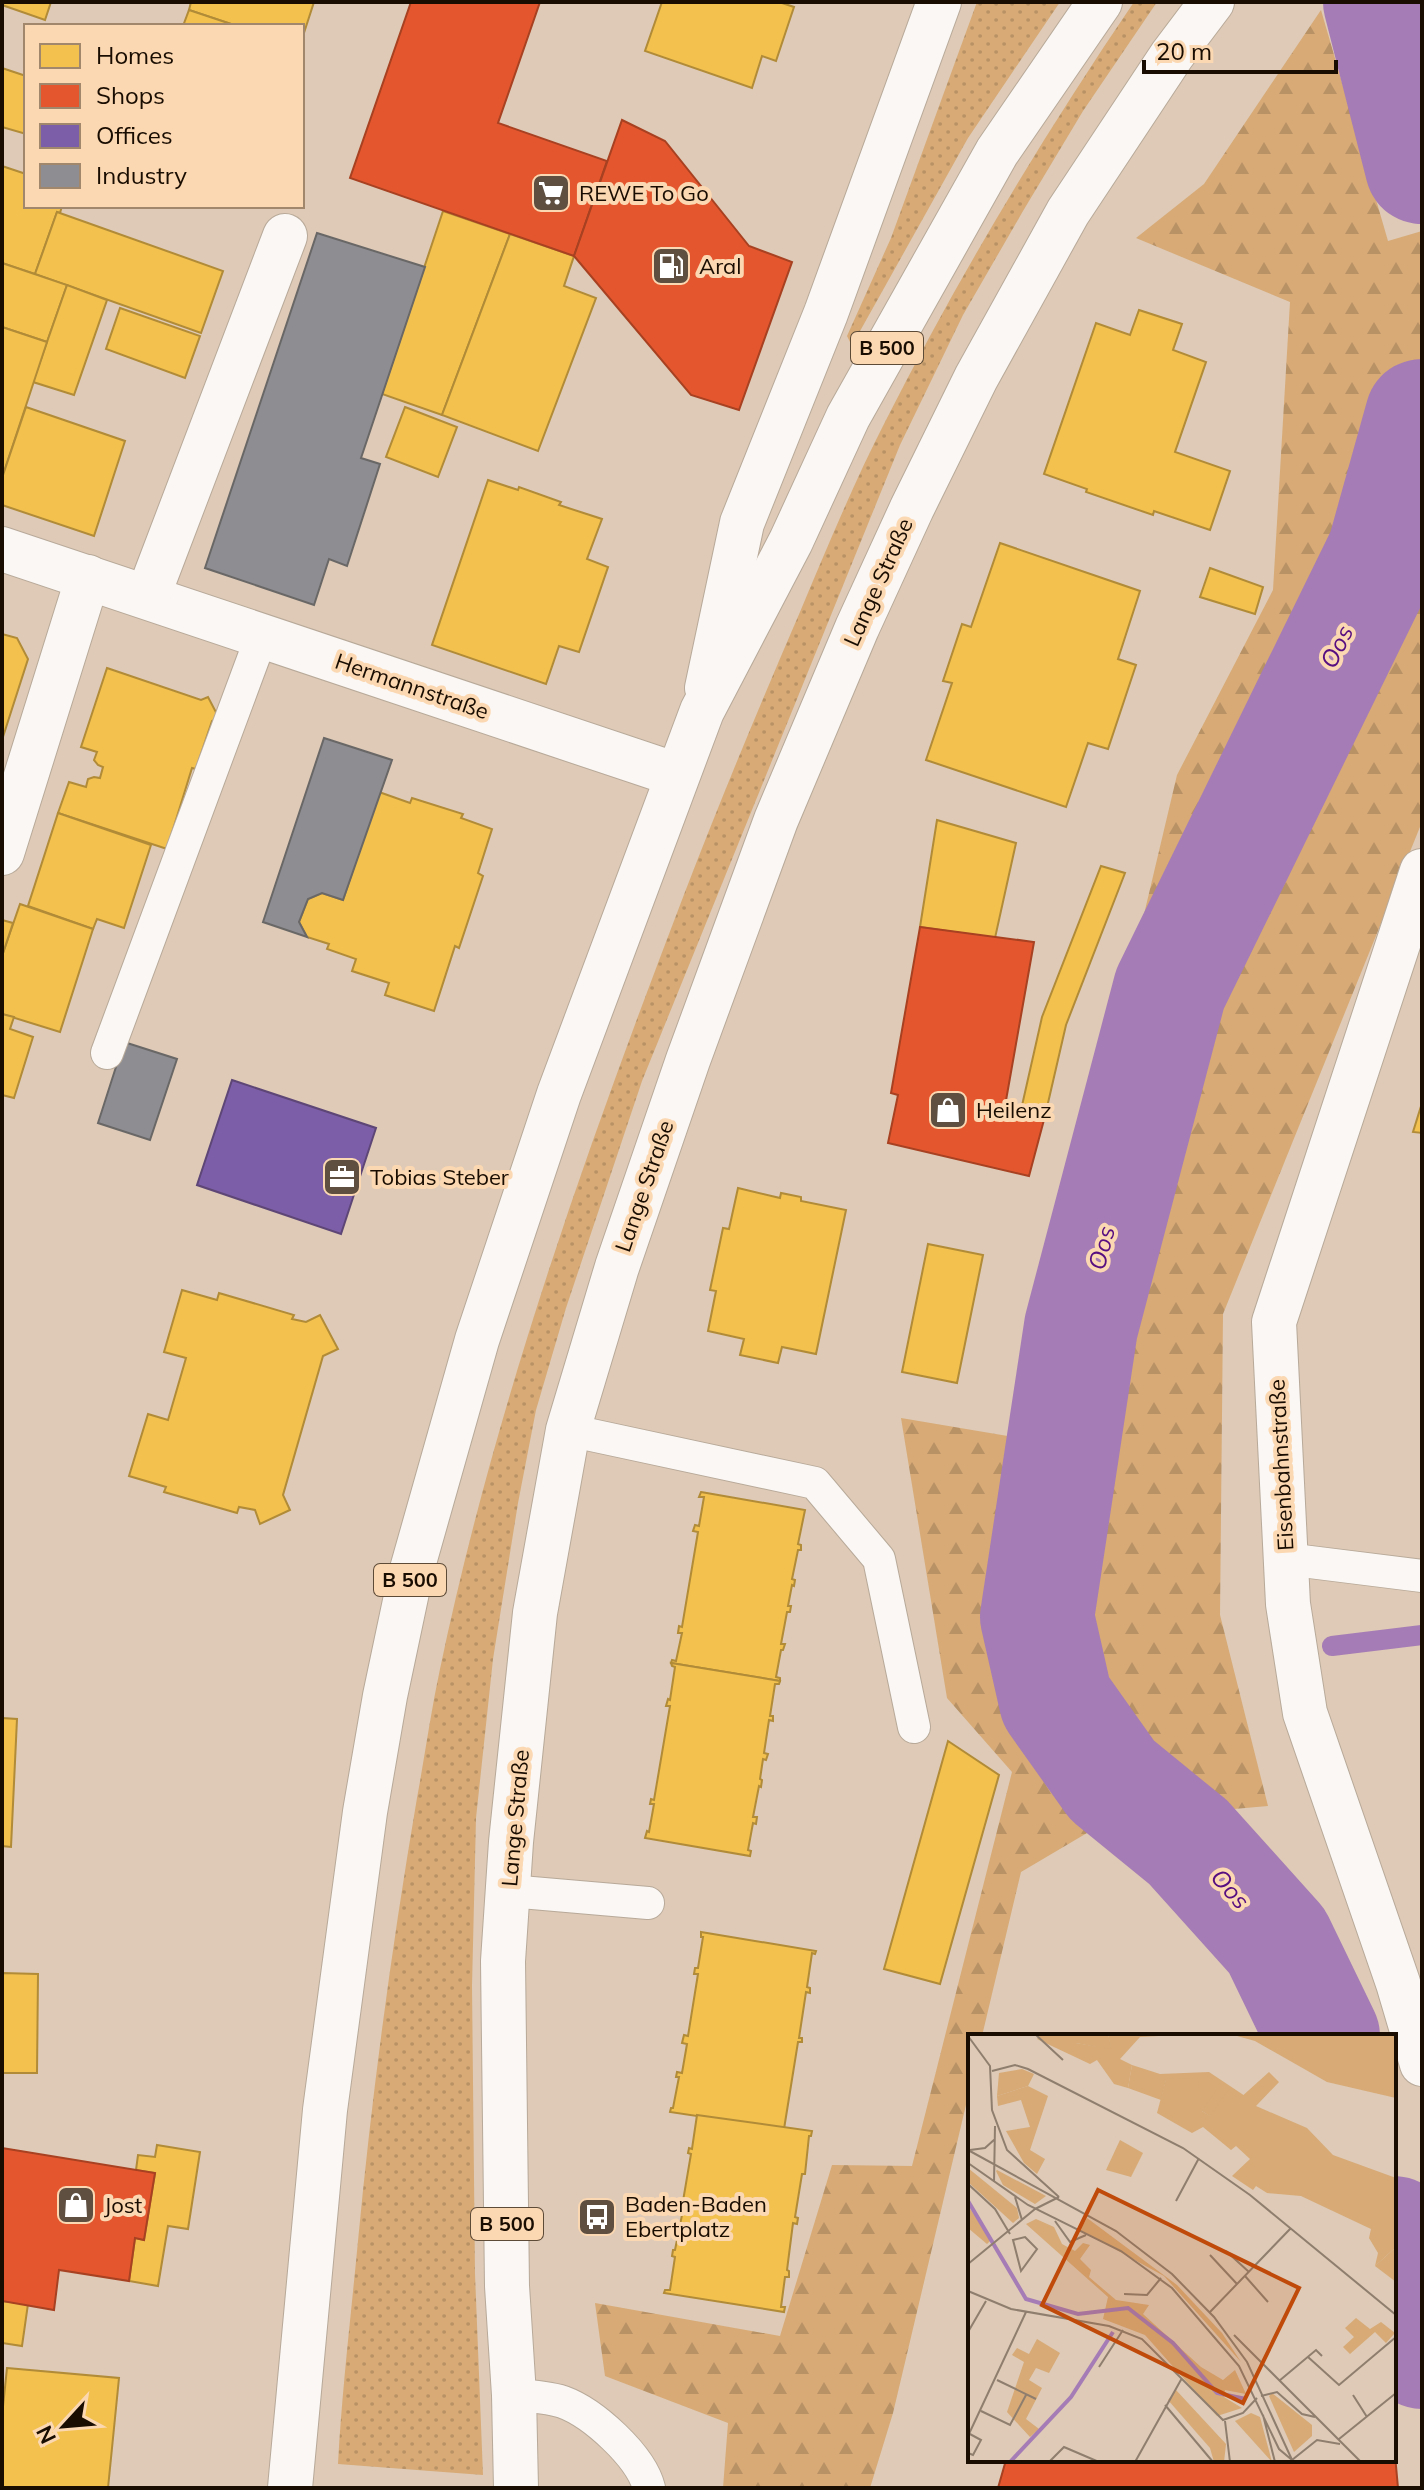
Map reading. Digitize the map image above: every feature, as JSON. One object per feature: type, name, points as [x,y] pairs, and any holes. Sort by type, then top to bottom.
[{"type":"main road","points":[[702,711],[742,523],[826,313],[939,2]]},
{"type":"main road","name":"B 500","points":[[290,2488],[325,2110],[365,1812],[411,1573],[477,1340],[559,1094],[702,711],[791,541],[848,417],[997,152],[1100,2]]},
{"type":"main road","name":"Lange Straße","points":[[516,2488],[507,2286],[503,1961],[511,1842],[535,1613],[568,1430],[617,1267],[688,1060],[776,820],[857,628],[976,378],[1068,212],[1172,55],[1212,2]]},
{"type":"main road","points":[[148,596],[285,236]]},
{"type":"main road","name":"Hermannstraße","points":[[2,549],[677,775]]},
{"type":"main road","points":[[2,853],[88,577]]},
{"type":"main road","name":"Eisenbahnstraße","points":[[1422,871],[1274,1322],[1288,1604],[1305,1713],[1398,1983],[1422,2064]]},
{"type":"lane","points":[[107,1053],[262,635]]},
{"type":"lane","points":[[568,1430],[815,1483],[879,1559],[914,1727]]},
{"type":"lane","points":[[1286,1559],[1422,1576]]},
{"type":"lane","points":[[509,1891],[648,1903]]},
{"type":"lane","points":[[514,2395],[564,2402],[591,2417],[630,2454],[649,2488]]},
{"type":"green space","points":[[977,2],[1060,2],[968,138],[855,340],[850,342],[847,336],[891,238]]},
{"type":"green space","points":[[1134,2],[1157,2],[1083,111],[1023,211],[963,315],[900,445],[642,1081],[566,1308],[536,1410],[493,1659],[476,1818],[472,1986],[475,2274],[483,2475],[338,2464],[376,2075],[399,1908],[431,1717],[488,1471],[547,1275],[614,1083],[699,857],[863,467],[973,260],[1035,155]]},
{"type":"green space","points":[[1321,10],[1388,241],[1422,231],[1422,822],[1223,1314],[1220,1615],[1268,1806],[1109,1820],[1021,1872],[982,2034],[968,2034],[968,2096],[893,2413],[870,2488],[723,2488],[728,2423],[605,2376],[595,2303],[780,2336],[832,2165],[912,2166],[1012,1772],[947,1698],[901,1418],[1020,1438],[1177,775],[1273,590],[1290,302],[1136,238],[1204,184]]},
{"type":"building: Homes","points":[[2,2],[51,2],[45,20],[2,5]]},
{"type":"building: Homes","points":[[191,2],[314,2],[304,33],[304,24],[231,24],[189,10]]},
{"type":"building: Homes","points":[[662,2],[779,2],[794,7],[776,61],[762,56],[752,88],[645,51]]},
{"type":"building: Homes","points":[[189,10],[231,24],[184,24]]},
{"type":"building: Homes","points":[[2,68],[24,75],[24,133],[2,127]]},
{"type":"building: Homes","points":[[2,166],[24,173],[24,208],[61,208],[60,213],[57,212],[35,274],[2,263]]},
{"type":"building: Homes","points":[[443,211],[510,234],[442,415],[382,394]]},
{"type":"building: Homes","points":[[57,212],[223,271],[201,333],[35,274]]},
{"type":"building: Homes","points":[[510,234],[574,256],[564,286],[596,298],[538,451],[442,415]]},
{"type":"building: Homes","points":[[2,263],[67,285],[47,342],[2,327]]},
{"type":"building: Homes","points":[[67,285],[107,300],[74,395],[33,382]]},
{"type":"building: Homes","points":[[120,308],[200,336],[185,378],[106,349]]},
{"type":"building: Homes","points":[[1139,310],[1182,324],[1173,350],[1206,362],[1175,452],[1230,471],[1210,530],[1154,511],[1153,515],[1044,474],[1096,323],[1130,335]]},
{"type":"building: Homes","points":[[2,327],[47,342],[2,478]]},
{"type":"building: Homes","points":[[26,407],[125,441],[94,536],[2,505],[2,478]]},
{"type":"building: Homes","points":[[405,407],[457,427],[438,477],[386,457]]},
{"type":"building: Homes","points":[[488,480],[518,490],[519,487],[561,502],[559,505],[602,519],[587,559],[608,567],[579,652],[559,646],[546,684],[432,645]]},
{"type":"building: Homes","points":[[1000,543],[1140,591],[1118,659],[1136,665],[1108,749],[1088,743],[1066,807],[926,760],[952,683],[943,681],[962,624],[971,627]]},
{"type":"building: Homes","points":[[1210,568],[1263,587],[1255,614],[1200,597]]},
{"type":"building: Homes","points":[[2,634],[17,638],[28,659],[2,740]]},
{"type":"building: Homes","points":[[107,668],[201,700],[208,697],[219,718],[212,721],[196,769],[192,768],[167,849],[58,813],[69,782],[86,787],[88,779],[100,778],[103,767],[94,760],[97,752],[81,747]]},
{"type":"building: Homes","points":[[379,792],[410,803],[412,798],[463,814],[461,818],[492,829],[478,873],[483,876],[459,948],[455,946],[434,1011],[385,995],[389,983],[352,971],[356,959],[327,949],[329,944],[307,937],[299,922],[308,899],[322,893],[343,900]]},
{"type":"building: Homes","points":[[58,813],[151,845],[124,928],[97,919],[93,929],[28,906]]},
{"type":"building: Homes","points":[[937,820],[1016,843],[995,938],[920,927]]},
{"type":"building: Homes","points":[[1101,866],[1125,873],[1066,1025],[1045,1116],[1021,1110],[1042,1017]]},
{"type":"building: Homes","points":[[20,904],[93,929],[60,1032],[2,1014],[2,956]]},
{"type":"building: Homes","points":[[2,920],[13,923],[2,956]]},
{"type":"building: Homes","points":[[2,1014],[14,1017],[10,1029],[33,1037],[14,1098],[2,1095]]},
{"type":"building: Homes","points":[[1422,1103],[1422,1133],[1413,1132]]},
{"type":"building: Homes","points":[[738,1188],[780,1198],[781,1193],[801,1197],[801,1201],[846,1210],[816,1354],[782,1347],[778,1363],[740,1355],[744,1339],[708,1331],[716,1291],[710,1290],[723,1228],[729,1229]]},
{"type":"building: Homes","points":[[928,1244],[983,1255],[957,1383],[902,1372]]},
{"type":"building: Homes","points":[[182,1290],[217,1300],[219,1293],[294,1315],[292,1319],[306,1322],[320,1315],[338,1349],[323,1356],[283,1495],[290,1510],[260,1524],[255,1510],[239,1507],[237,1513],[164,1492],[166,1487],[129,1476],[148,1414],[168,1420],[186,1358],[164,1352]]},
{"type":"building: Homes","points":[[701,1492],[805,1510],[798,1544],[801,1550],[798,1550],[788,1606],[791,1606],[790,1612],[787,1612],[781,1644],[785,1644],[776,1677],[780,1681],[671,1663],[672,1660],[676,1661],[682,1633],[678,1633],[679,1626],[682,1627],[698,1532],[693,1531],[695,1525],[699,1526],[704,1497],[699,1497]]},
{"type":"building: Homes","points":[[671,1663],[780,1681],[775,1684],[770,1716],[773,1716],[773,1721],[769,1720],[764,1753],[768,1754],[766,1760],[763,1759],[761,1787],[753,1817],[757,1817],[756,1824],[753,1823],[748,1850],[751,1851],[750,1856],[645,1838],[649,1832],[654,1804],[650,1804],[651,1799],[654,1800],[670,1706],[666,1706],[670,1700],[675,1667]]},
{"type":"building: Homes","points":[[2,1718],[17,1719],[11,1847],[2,1846]]},
{"type":"building: Homes","points":[[948,1741],[999,1775],[940,1984],[884,1969]]},
{"type":"building: Homes","points":[[701,1932],[816,1951],[812,1953],[807,1987],[810,1993],[806,1992],[799,2038],[802,2042],[798,2042],[784,2129],[670,2112],[679,2077],[676,2077],[677,2072],[682,2073],[687,2044],[682,2043],[684,2035],[688,2036],[698,1974],[694,1974],[695,1968],[698,1968],[703,1937]]},
{"type":"building: Homes","points":[[2,1973],[38,1974],[37,2073],[2,2073]]},
{"type":"building: Homes","points":[[697,2115],[812,2131],[795,2217],[798,2218],[797,2224],[793,2223],[787,2270],[789,2277],[785,2277],[781,2307],[785,2307],[784,2312],[664,2293],[670,2290],[675,2257],[672,2256],[682,2215],[678,2214],[679,2207],[682,2207],[691,2154],[688,2153],[689,2148],[692,2149]]},
{"type":"building: Homes","points":[[157,2145],[200,2152],[188,2229],[168,2226],[158,2286],[129,2281],[135,2238],[144,2240],[155,2173],[136,2170],[138,2155],[155,2157]]},
{"type":"building: Homes","points":[[2,2301],[28,2304],[22,2346],[2,2343]]},
{"type":"building: Homes","points":[[7,2368],[119,2378],[108,2488],[2,2488],[2,2416]]},
{"type":"building: Shops","points":[[411,2],[540,2],[498,123],[607,161],[574,256],[350,178]]},
{"type":"building: Shops","points":[[622,120],[665,141],[749,246],[792,262],[739,410],[691,395],[574,256]]},
{"type":"building: Shops","points":[[920,927],[1034,942],[1005,1106],[1045,1116],[1029,1176],[888,1143],[898,1095],[891,1093]]},
{"type":"building: Shops","name":"Jost","points":[[2,2148],[155,2173],[144,2240],[135,2238],[129,2281],[59,2270],[54,2310],[2,2301]]},
{"type":"building: Shops","points":[[1005,2462],[1396,2462],[1398,2488],[998,2488]]},
{"type":"building: Offices","points":[[232,1080],[376,1128],[341,1234],[197,1185]]},
{"type":"building: Industry","points":[[317,233],[425,267],[361,458],[380,464],[347,566],[329,559],[314,605],[205,568]]},
{"type":"building: Industry","points":[[324,738],[392,760],[343,900],[322,893],[308,899],[299,922],[307,937],[263,922]]},
{"type":"building: Industry","points":[[124,1042],[177,1059],[150,1140],[98,1123]]},
{"type":"waterway","name":"Oos","points":[[1380,2],[1422,167]]},
{"type":"waterway","name":"Oos","points":[[1322,2034],[1277,1941],[1188,1842],[1112,1780],[1056,1701],[1037,1617],[1081,1327],[1170,989],[1384,552],[1422,416]]},
{"type":"waterway","points":[[1332,1646],[1422,1635]]},
{"type":"waterway","name":"Oos","points":[[1396,2239],[1414,2293],[1422,2352]]},
{"type":"place","name":"REWE To Go","points":[[551,193]]},
{"type":"place","name":"Aral","points":[[671,266]]},
{"type":"place","name":"Heilenz","points":[[948,1110]]},
{"type":"place","name":"Tobias Steber","points":[[342,1177]]},
{"type":"place","name":"Jost","points":[[76,2205]]},
{"type":"place","name":"Baden-Baden Ebertplatz","points":[[597,2217]]}]
